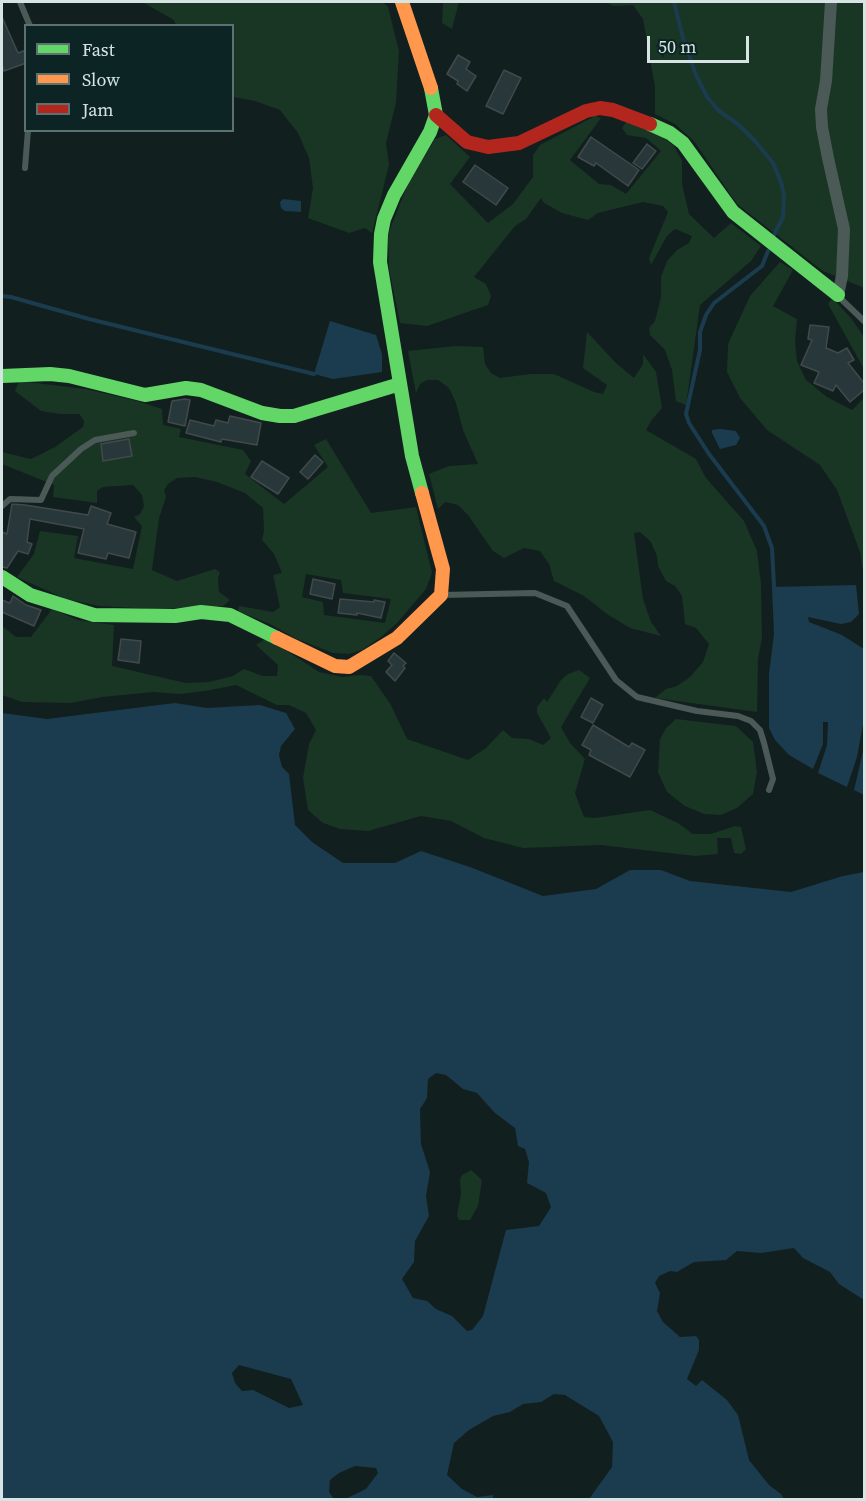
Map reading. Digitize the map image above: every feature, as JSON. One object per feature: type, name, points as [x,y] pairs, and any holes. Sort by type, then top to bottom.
[{"type":"street","points":[[2,577],[30,595],[94,615],[175,616],[201,612],[230,615],[254,625],[309,655],[335,666],[349,667],[397,638],[441,596],[444,588],[443,569],[412,456],[380,262],[384,219],[394,195],[430,132],[436,114],[429,78],[402,2]]},
{"type":"street","points":[[436,114],[467,142],[488,147],[519,143],[586,111],[600,108],[613,110],[655,126],[683,143],[733,212],[838,295],[842,276],[844,229],[822,128],[821,109],[826,81],[831,2]]},
{"type":"street","points":[[2,376],[50,374],[69,376],[145,395],[186,388],[201,390],[262,413],[287,416],[294,416],[400,384]]},
{"type":"lane","points":[[20,2],[29,24]]},
{"type":"lane","points":[[25,168],[28,132]]},
{"type":"lane","points":[[838,295],[864,321]]},
{"type":"lane","points":[[2,506],[10,499],[41,500],[52,476],[81,449],[95,440],[134,433]]},
{"type":"lane","points":[[441,596],[535,593],[567,606],[616,680],[637,697],[697,711],[738,716],[751,721],[760,730],[771,771],[773,779],[769,790]]},
{"type":"green space","points":[[126,2],[383,2],[388,7],[399,51],[396,103],[386,143],[389,165],[372,233],[365,228],[349,233],[308,218],[313,188],[309,158],[298,133],[280,110],[255,101],[234,97],[234,24],[176,24],[174,20],[144,3]]},
{"type":"green space","points":[[443,2],[459,2],[452,29],[442,23]]},
{"type":"green space","points":[[606,2],[864,2],[864,288],[823,271],[737,204],[694,141],[675,124],[655,114],[655,87],[643,19],[633,5],[613,6]]},
{"type":"green space","points":[[595,116],[601,118],[570,160],[599,184],[611,185],[626,194],[661,151],[646,138],[627,135],[622,128],[627,121],[661,135],[674,146],[682,161],[682,184],[689,214],[714,238],[731,223],[761,246],[751,261],[700,305],[686,405],[676,401],[672,370],[665,350],[650,335],[649,328],[655,321],[661,297],[661,277],[667,261],[677,250],[689,243],[692,236],[675,229],[667,236],[651,265],[649,258],[668,212],[663,206],[643,202],[598,213],[588,220],[562,213],[544,203],[541,198],[526,219],[515,226],[474,277],[486,284],[491,296],[488,305],[427,326],[400,323],[389,269],[388,234],[408,184],[435,139],[446,135],[470,157],[450,184],[488,223],[513,204],[533,177],[533,155],[540,145]]},
{"type":"green space","points":[[780,262],[793,270],[773,306],[797,319],[795,341],[797,361],[806,380],[827,397],[852,410],[864,398],[864,576],[860,552],[837,490],[820,465],[767,430],[740,398],[727,372],[728,344],[750,296]]},
{"type":"green space","points":[[832,298],[851,318],[864,337],[864,369],[828,304]]},
{"type":"green space","points":[[587,332],[617,364],[634,378],[643,364],[643,354],[656,372],[662,408],[646,430],[696,459],[706,478],[744,521],[757,551],[761,584],[762,638],[758,659],[757,712],[655,698],[666,689],[677,686],[690,677],[703,662],[709,644],[696,628],[685,624],[682,596],[675,586],[666,581],[658,566],[657,556],[651,542],[640,532],[634,533],[643,599],[651,622],[661,636],[630,628],[584,596],[554,581],[549,564],[540,551],[524,548],[504,558],[493,551],[468,515],[458,505],[445,502],[438,509],[429,474],[449,466],[478,464],[463,430],[456,403],[449,388],[438,380],[427,380],[420,384],[416,393],[408,351],[456,346],[483,347],[485,364],[491,373],[500,378],[554,374],[603,394],[607,385],[583,368]]},
{"type":"green space","points":[[19,381],[86,389],[162,409],[163,425],[181,429],[179,437],[243,450],[251,461],[245,474],[284,504],[328,467],[314,445],[326,439],[371,513],[416,507],[432,573],[426,589],[397,623],[381,637],[362,650],[349,654],[333,653],[238,611],[239,606],[273,612],[280,607],[273,575],[282,573],[274,554],[262,540],[263,508],[245,493],[217,482],[195,477],[177,478],[164,490],[166,497],[159,518],[152,570],[177,581],[215,569],[220,572],[219,592],[230,600],[223,606],[154,609],[99,606],[66,599],[17,577],[34,554],[40,531],[78,536],[74,558],[133,569],[142,526],[134,517],[140,514],[144,506],[142,495],[133,485],[103,487],[97,491],[97,503],[53,497],[54,485],[2,464],[2,452],[31,459],[55,447],[83,427],[84,421],[79,414],[41,411],[15,391]],"holes":[[[306,574],[341,580],[343,593],[391,599],[385,623],[324,615],[323,602],[302,597]]]},
{"type":"green space","points":[[52,609],[78,620],[114,625],[112,666],[186,683],[209,682],[233,676],[244,669],[263,676],[277,676],[278,665],[256,645],[265,639],[319,672],[342,677],[371,676],[391,705],[407,739],[468,760],[486,748],[503,730],[512,738],[529,739],[543,745],[551,738],[537,713],[537,707],[544,698],[547,702],[561,680],[568,674],[579,670],[590,678],[561,727],[570,743],[585,759],[575,793],[584,817],[595,818],[650,810],[678,823],[693,834],[711,834],[735,826],[741,827],[746,849],[741,854],[734,853],[731,838],[717,838],[718,854],[695,856],[601,845],[523,848],[484,838],[451,821],[421,816],[368,831],[340,829],[323,823],[308,810],[303,778],[309,744],[316,730],[306,713],[289,705],[277,705],[236,685],[180,694],[154,692],[102,697],[71,703],[22,702],[2,695],[2,626],[16,637],[31,637]]},
{"type":"green space","points":[[676,719],[736,726],[753,742],[757,772],[753,794],[737,808],[721,815],[704,814],[685,806],[667,792],[658,772],[660,739],[666,728]]},
{"type":"green space","points":[[471,1170],[482,1180],[478,1206],[470,1220],[459,1220],[457,1215],[461,1194],[460,1179],[462,1175]]},
{"type":"water","points":[[283,199],[301,201],[301,212],[285,211],[281,208],[280,202]]},
{"type":"water","points":[[330,321],[376,335],[382,354],[382,372],[333,379],[314,374]]},
{"type":"water","points":[[712,430],[736,431],[740,438],[736,445],[720,449]]},
{"type":"water","points":[[856,585],[859,614],[851,622],[841,624],[808,617],[809,622],[842,635],[864,649],[864,719],[857,757],[847,787],[818,773],[827,745],[828,722],[823,722],[823,744],[813,769],[789,755],[775,740],[769,728],[769,674],[774,634],[772,587]]},
{"type":"water","points":[[175,703],[207,708],[260,705],[286,713],[295,729],[281,746],[279,755],[282,767],[289,774],[295,825],[312,842],[343,863],[395,863],[421,851],[470,867],[543,896],[596,889],[630,870],[661,870],[690,881],[791,892],[864,872],[864,1300],[839,1284],[830,1272],[803,1258],[794,1248],[761,1253],[737,1251],[726,1260],[694,1262],[677,1272],[670,1271],[659,1276],[655,1283],[660,1293],[657,1311],[663,1322],[680,1337],[696,1336],[699,1340],[699,1350],[687,1379],[696,1386],[702,1380],[727,1400],[738,1415],[749,1460],[769,1485],[784,1499],[589,1499],[612,1467],[613,1442],[599,1416],[565,1395],[554,1394],[541,1402],[523,1404],[510,1412],[493,1416],[469,1430],[454,1443],[447,1475],[462,1489],[477,1497],[493,1495],[493,1499],[345,1499],[366,1489],[378,1473],[376,1468],[355,1466],[330,1480],[329,1492],[334,1499],[2,1499],[2,713],[47,719]],"holes":[[[436,1073],[446,1075],[463,1089],[477,1093],[495,1113],[515,1128],[518,1146],[525,1149],[529,1162],[527,1183],[546,1193],[551,1207],[539,1226],[506,1230],[483,1316],[472,1330],[467,1331],[452,1316],[436,1309],[427,1301],[413,1298],[402,1279],[414,1262],[415,1241],[429,1216],[426,1196],[430,1172],[421,1144],[420,1109],[427,1098],[428,1079]],[[239,1365],[291,1379],[303,1405],[289,1408],[253,1390],[242,1391],[235,1383],[232,1373]]]},
{"type":"water","points":[[864,747],[864,795],[854,790]]},
{"type":"building","points":[[2,17],[18,53],[24,51],[24,64],[4,71]]},
{"type":"building","points":[[458,55],[470,62],[466,69],[476,76],[467,91],[447,74]]},
{"type":"building","points":[[504,70],[521,78],[503,114],[486,106]]},
{"type":"building","points":[[591,137],[639,170],[628,186],[596,163],[594,166],[578,157]]},
{"type":"building","points":[[647,144],[656,151],[642,169],[633,163]]},
{"type":"building","points":[[475,165],[508,188],[496,205],[463,182]]},
{"type":"building","points":[[810,325],[829,327],[826,348],[838,353],[847,348],[854,360],[848,363],[864,383],[864,390],[850,402],[836,385],[833,391],[814,383],[819,372],[801,365],[812,340],[808,339]]},
{"type":"building","points":[[190,400],[185,426],[168,422],[172,401]]},
{"type":"building","points":[[230,416],[261,423],[257,445],[222,439],[221,442],[186,433],[190,420],[214,426],[216,420],[228,423]]},
{"type":"building","points":[[129,439],[132,456],[103,461],[101,444]]},
{"type":"building","points":[[315,455],[323,462],[308,479],[300,472]]},
{"type":"building","points":[[262,461],[289,478],[278,494],[251,477]]},
{"type":"building","points":[[12,504],[88,515],[91,506],[111,513],[107,524],[136,532],[129,558],[108,553],[106,559],[78,553],[84,529],[30,519],[27,542],[32,544],[28,554],[18,551],[7,568],[2,567],[2,532],[7,534]]},
{"type":"building","points":[[313,579],[335,584],[332,599],[310,594]]},
{"type":"building","points":[[13,596],[26,605],[41,610],[34,626],[2,612],[2,600],[10,603]]},
{"type":"building","points":[[340,599],[385,602],[381,618],[357,613],[357,615],[338,613]]},
{"type":"building","points":[[121,639],[141,641],[139,663],[118,660]]},
{"type":"building","points":[[394,653],[406,663],[395,681],[386,672],[392,665],[388,661]]},
{"type":"building","points":[[591,698],[603,705],[593,723],[581,717]]},
{"type":"building","points":[[593,725],[629,747],[632,743],[645,750],[630,777],[589,755],[591,750],[582,745]]},
{"type":"waterway","points":[[674,2],[683,38],[696,75],[707,97],[719,111],[739,125],[773,163],[784,195],[783,217],[774,235]]},
{"type":"waterway","points":[[768,251],[762,266],[714,303],[706,315],[700,332],[700,350],[686,414],[689,423],[709,454],[764,526],[772,548],[774,586]]},
{"type":"waterway","points":[[2,296],[314,374]]},
{"type":"traffic: fast","points":[[422,493],[412,456],[380,262],[384,219],[394,195],[430,132],[436,115],[431,88]]},
{"type":"traffic: fast","points":[[650,124],[670,133],[683,143],[733,212],[838,295]]},
{"type":"traffic: fast","points":[[2,376],[50,374],[69,376],[145,395],[186,388],[201,390],[262,413],[280,416],[294,416],[400,384]]},
{"type":"traffic: fast","points":[[2,577],[30,595],[94,615],[175,616],[201,612],[230,615],[277,638]]},
{"type":"traffic: slow","points":[[402,2],[431,88]]},
{"type":"traffic: slow","points":[[277,638],[335,666],[349,667],[397,638],[441,595],[443,569],[422,493]]},
{"type":"traffic: jam","points":[[436,115],[467,142],[488,147],[519,143],[586,111],[600,108],[613,110],[650,124]]}]
